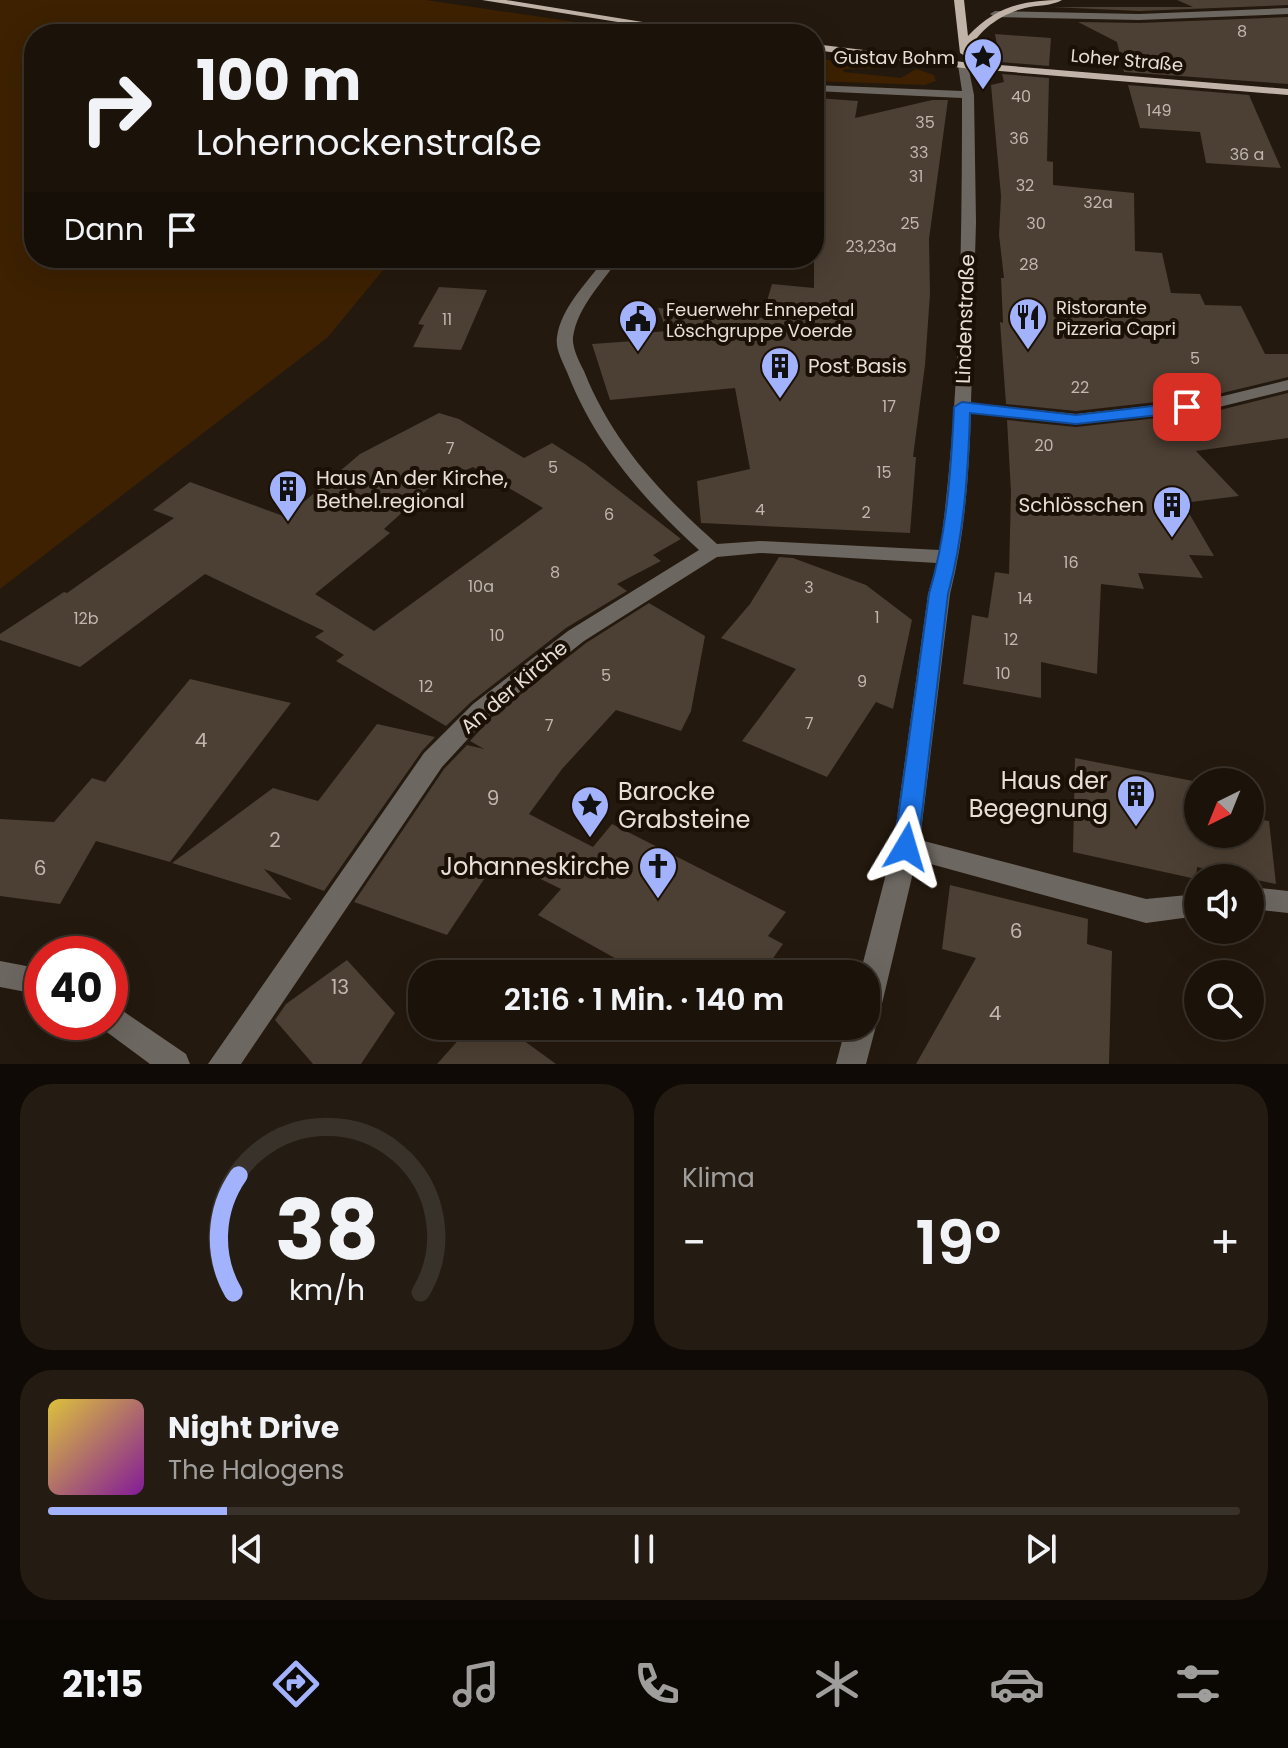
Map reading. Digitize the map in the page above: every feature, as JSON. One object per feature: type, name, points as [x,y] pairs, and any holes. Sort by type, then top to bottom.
[{"type":"main road","points":[[487,0],[646,24]]},
{"type":"main road","points":[[983,12],[995,14],[1031,3],[1057,0]]},
{"type":"main road","name":"Lindenstraße","points":[[959,4],[971,10]]},
{"type":"main road","name":"Lindenstraße","points":[[959,4],[961,36],[966,45],[963,65]]},
{"type":"main road","points":[[966,45],[995,14]]},
{"type":"main road","name":"Loher Straße","points":[[824,48],[963,65],[1288,92]]},
{"type":"street","points":[[995,14],[1139,17],[1288,11]]},
{"type":"street","name":"Lindenstraße","points":[[878,960],[906,847],[939,594],[949,557],[960,469],[969,222],[968,95],[963,65]]},
{"type":"street","points":[[824,88],[968,95]]},
{"type":"street","points":[[604,268],[569,324],[564,340],[586,404],[658,502],[712,551]]},
{"type":"street","points":[[962,407],[1076,419],[1211,404],[1288,385]]},
{"type":"street","name":"An der Kirche","points":[[223,1064],[433,760],[481,710],[576,636],[712,551],[760,547],[949,557]]},
{"type":"street","points":[[906,847],[1146,911],[1184,907]]},
{"type":"street","points":[[1264,899],[1288,902]]},
{"type":"street","points":[[0,974],[24,979]]},
{"type":"street","points":[[128,1034],[156,1059]]},
{"type":"street","points":[[851,1064],[857,1040]]},
{"type":"shaded area","points":[[0,0],[426,0],[588,24],[24,24],[24,268],[385,268],[327,338],[0,589]]},
{"type":"shaded area","points":[[824,59],[892,68],[843,69],[844,72],[901,78],[916,69],[934,75],[936,81],[925,85],[824,81]]},
{"type":"building","points":[[1177,0],[1288,0],[1288,5],[1139,11],[1051,7],[1193,7]]},
{"type":"building","points":[[1288,17],[1288,84],[1124,72],[1117,42],[1078,22],[1139,23]]},
{"type":"building","points":[[995,34],[1051,38],[1049,66],[1000,62]]},
{"type":"building","points":[[1002,74],[1049,78],[1047,161],[1053,162],[1053,185],[1134,193],[1135,251],[1162,253],[1171,293],[1200,294],[1205,305],[1241,306],[1265,354],[1288,354],[1288,377],[1210,396],[1076,411],[1006,404],[1000,322],[1003,323],[1001,278],[1004,278],[999,235],[1001,196],[991,85],[1004,82]]},
{"type":"building","points":[[1128,85],[1249,95],[1281,168],[1206,163],[1200,132],[1140,128]]},
{"type":"building","points":[[824,99],[858,101],[855,118],[932,100],[948,100],[929,239],[930,294],[913,457],[916,457],[910,533],[701,523],[697,481],[750,469],[735,388],[610,400],[592,344],[647,340],[644,333],[667,331],[658,308],[762,318],[772,284],[814,288],[814,268],[824,268]]},
{"type":"building","points":[[439,287],[487,290],[461,350],[413,347],[424,325],[418,324]]},
{"type":"building","points":[[1288,393],[1288,438],[1196,451],[1239,496],[1183,503],[1214,556],[1189,555],[1203,578],[1138,573],[1144,589],[1101,584],[1097,674],[1041,662],[1041,698],[963,684],[972,615],[988,618],[995,572],[1009,574],[1011,492],[1007,420],[1076,427],[1212,412]]},
{"type":"building","points":[[439,413],[459,419],[524,458],[552,443],[585,464],[681,539],[653,555],[661,561],[617,584],[627,591],[566,628],[471,702],[446,726],[336,661],[344,655],[315,637],[324,631],[205,574],[80,667],[0,640],[0,634],[64,592],[67,593],[174,518],[153,510],[190,482],[286,517],[360,454]],"holes":[[[453,466],[466,470],[473,467],[543,508],[374,631],[315,594],[390,533],[384,529]]]},
{"type":"building","points":[[779,557],[793,558],[866,585],[912,620],[893,709],[876,702],[827,777],[742,741],[796,669],[721,638],[750,604]]},
{"type":"building","points":[[649,603],[705,636],[691,711],[681,731],[616,710],[562,769],[529,814],[593,847],[612,824],[786,912],[768,936],[783,944],[772,960],[618,960],[538,915],[561,889],[498,858],[447,935],[354,902],[444,769],[467,745],[484,749],[470,741],[491,718],[586,643]]},
{"type":"building","points":[[190,679],[291,703],[170,862],[96,841],[60,904],[0,896],[0,819],[54,822],[92,778],[105,782]]},
{"type":"building","points":[[377,724],[435,737],[324,891],[264,869],[292,900],[172,863],[273,788],[318,801]]},
{"type":"building","name":"Haus der Begegnung","points":[[1075,758],[1184,779],[1184,848],[1264,848],[1264,820],[1269,821],[1276,884],[1264,881],[1264,864],[1184,864],[1184,876],[1073,852]]},
{"type":"building","points":[[950,885],[1088,919],[1087,944],[1112,951],[1109,1064],[916,1064],[976,958],[942,949]]},
{"type":"building","points":[[347,960],[395,1013],[361,1064],[313,1064],[275,1020],[286,1004]]},
{"type":"building","points":[[458,1040],[523,1040],[556,1064],[437,1064]]},
{"type":"place","name":"Gustav Bohm","points":[[983,91]]},
{"type":"place","name":"Ristorante Pizzeria Capri","points":[[1028,351]]},
{"type":"place","name":"Feuerwehr Ennepetal Löschgruppe Voerde","points":[[638,353]]},
{"type":"place","name":"Post Basis","points":[[780,400]]},
{"type":"place","name":"Haus An der Kirche, Bethel.regional","points":[[288,523]]},
{"type":"place","name":"Schlösschen","points":[[1172,539]]},
{"type":"place","name":"Haus der Begegnung","points":[[1136,828]]},
{"type":"place","name":"Barocke Grabsteine","points":[[590,839]]},
{"type":"place","name":"Johanneskirche","points":[[658,900]]},
{"type":"route","points":[[906,847],[939,594],[954,522],[962,407],[1076,419],[1187,407]]}]
